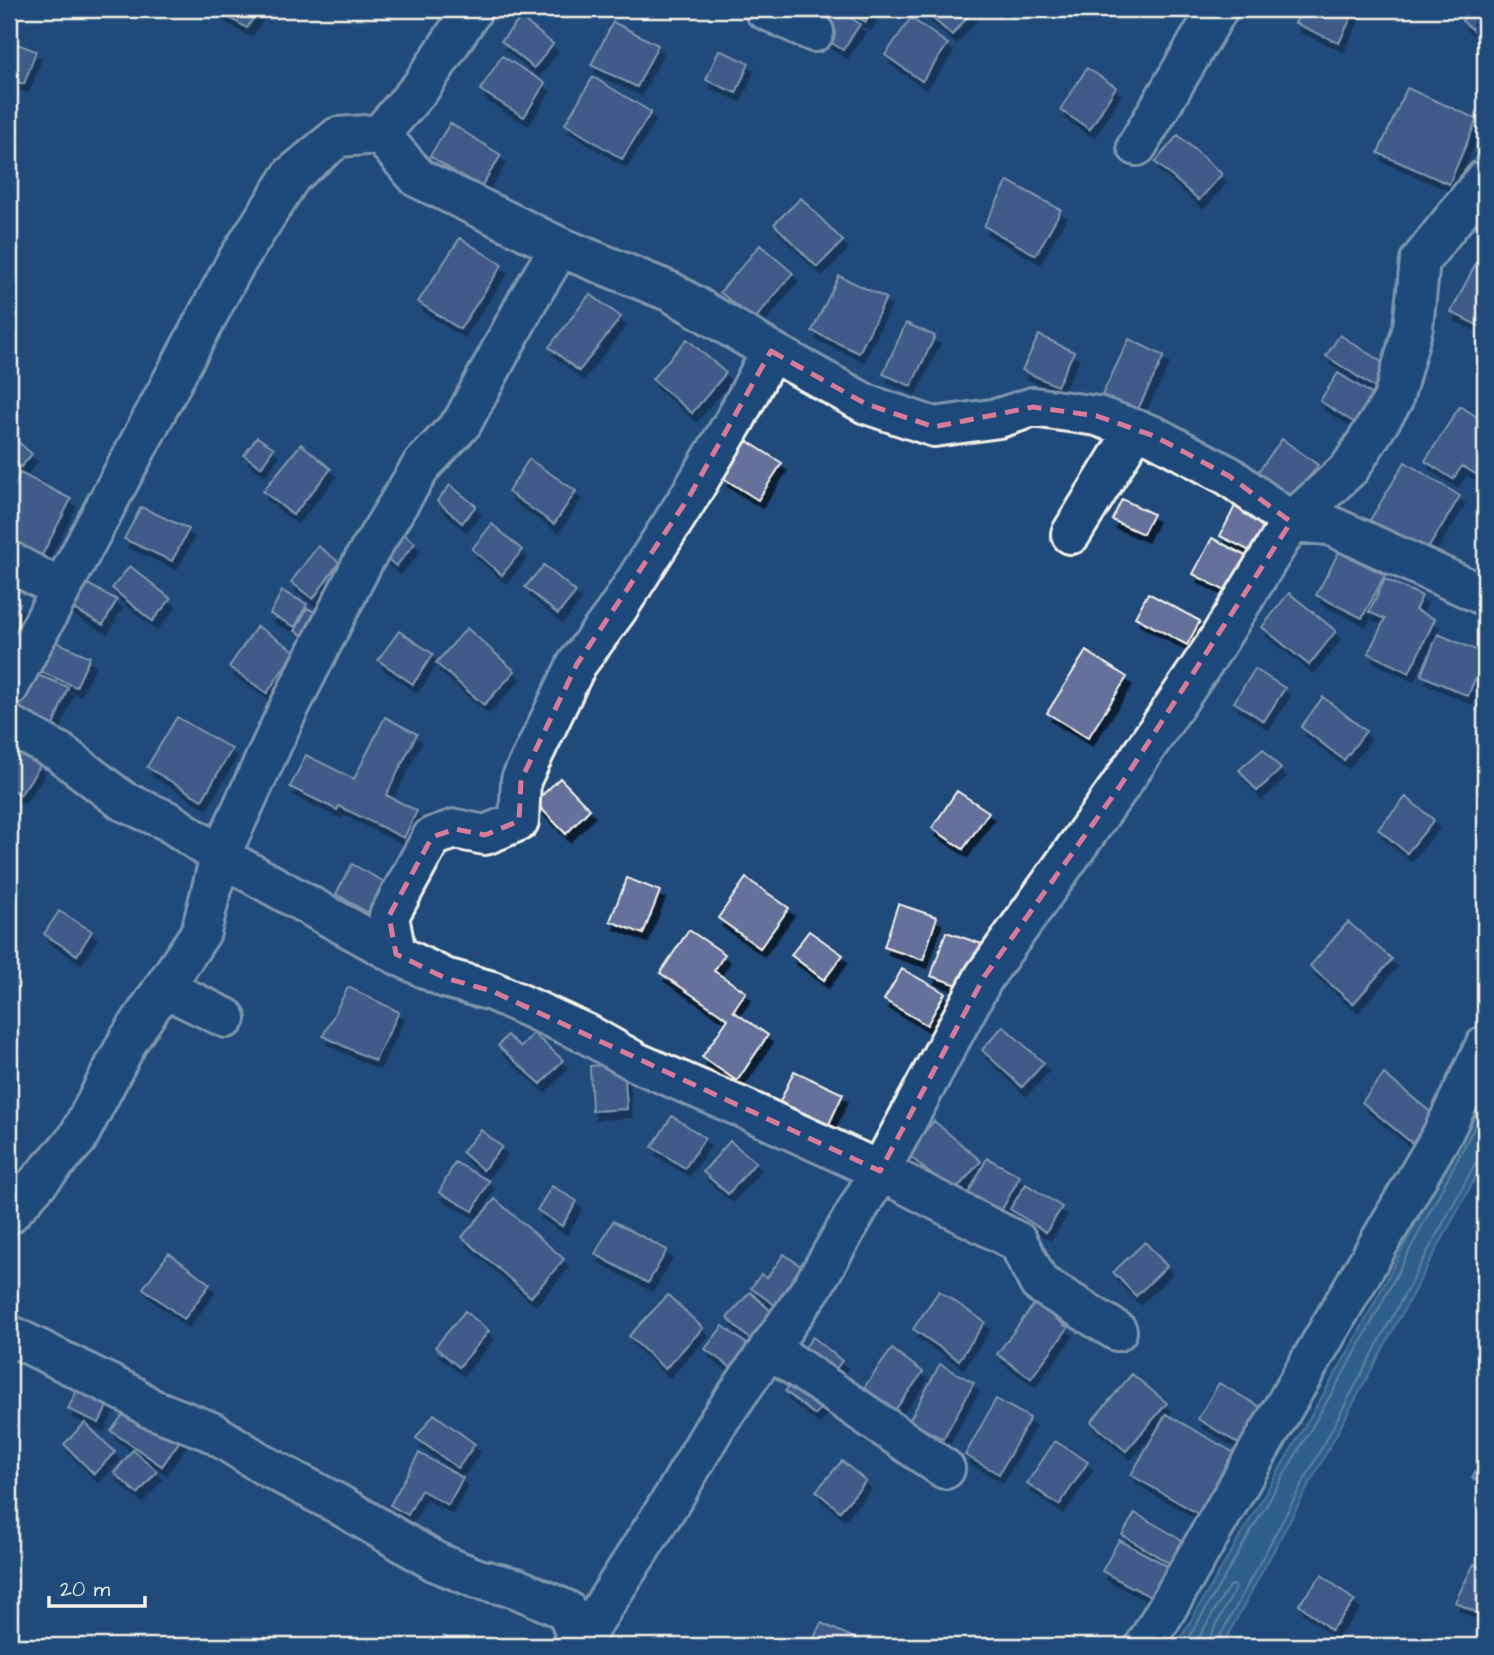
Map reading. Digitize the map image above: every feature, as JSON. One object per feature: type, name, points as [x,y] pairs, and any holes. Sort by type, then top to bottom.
[{"type":"street","points":[[9,687],[235,264],[292,175],[338,137],[380,134],[421,86],[473,9]]},
{"type":"street","points":[[764,9],[814,32]]},
{"type":"street","points":[[1137,146],[1218,9]]},
{"type":"street","points":[[380,134],[418,178],[560,247],[671,292],[866,404],[934,427],[999,418],[1033,407],[1097,416],[1154,436],[1229,476],[1291,522],[1329,525],[1485,596]]},
{"type":"street","points":[[581,1645],[716,1425],[813,1286],[880,1171],[984,977],[1214,647],[1291,522],[1350,468],[1393,400],[1413,327],[1420,261],[1485,179]]},
{"type":"street","points":[[9,1214],[77,1139],[128,1041],[201,932],[220,856],[288,710],[364,560],[422,465],[463,423],[528,300],[560,247]]},
{"type":"street","points":[[396,954],[389,916],[432,837],[455,830],[485,835],[519,821],[521,779],[577,664],[617,610],[689,497],[735,420],[771,351]]},
{"type":"street","points":[[1071,534],[1135,430]]},
{"type":"street","points":[[9,561],[60,589]]},
{"type":"street","points":[[9,724],[59,752],[123,801],[168,821],[220,856],[396,954],[445,978],[492,991],[587,1034],[638,1063],[880,1171],[1018,1242],[1039,1283],[1117,1331]]},
{"type":"street","points":[[164,988],[226,1018]]},
{"type":"street","points":[[1145,1646],[1443,1133],[1485,1046]]},
{"type":"street","points":[[9,1339],[13,1338],[131,1395],[150,1408],[212,1432],[264,1465],[338,1504],[436,1562],[478,1579],[516,1588],[566,1610],[581,1645]]},
{"type":"street","points":[[769,1348],[945,1469]]},
{"type":"highlighted area","points":[[771,351],[866,404],[934,427],[1033,407],[1097,416],[1154,436],[1229,476],[1291,522],[1120,786],[984,977],[880,1171],[492,991],[445,978],[396,954],[389,916],[432,837],[455,829],[485,835],[519,821],[521,780],[577,664],[689,497]]},
{"type":"water","points":[[1485,1093],[1485,1160],[1222,1646],[1176,1646],[1351,1347]]},
{"type":"building","points":[[214,9],[259,9],[247,28]]},
{"type":"building","points":[[829,9],[837,9],[860,24],[843,50],[814,32]]},
{"type":"building","points":[[841,9],[873,9],[866,22]]},
{"type":"building","points":[[922,9],[974,9],[952,35]]},
{"type":"building","points":[[1302,9],[1355,9],[1339,43],[1295,23]]},
{"type":"building","points":[[1471,9],[1485,9],[1485,39],[1462,21]]},
{"type":"building","points":[[521,18],[553,44],[534,68],[501,41]]},
{"type":"building","points":[[911,18],[948,44],[922,81],[885,55]]},
{"type":"building","points":[[613,22],[658,45],[637,87],[591,65]]},
{"type":"building","points":[[9,41],[36,51],[24,84],[9,79]]},
{"type":"building","points":[[719,50],[749,63],[736,93],[706,80]]},
{"type":"building","points":[[502,56],[545,83],[524,117],[480,90]]},
{"type":"building","points":[[1087,68],[1116,87],[1090,129],[1060,110]]},
{"type":"building","points":[[593,77],[651,112],[622,159],[565,124]]},
{"type":"building","points":[[1407,88],[1477,119],[1449,184],[1378,153]]},
{"type":"building","points":[[450,123],[501,155],[480,188],[430,156]]},
{"type":"building","points":[[1178,135],[1222,174],[1199,200],[1155,162]]},
{"type":"building","points":[[1008,181],[1061,210],[1036,255],[984,226]]},
{"type":"building","points":[[801,198],[843,241],[817,267],[774,224]]},
{"type":"building","points":[[460,238],[502,265],[460,329],[418,302]]},
{"type":"building","points":[[760,245],[793,273],[754,320],[720,292]]},
{"type":"building","points":[[1481,253],[1485,256],[1485,329],[1451,312]]},
{"type":"building","points":[[839,276],[886,298],[859,353],[812,331]]},
{"type":"building","points":[[590,294],[621,317],[579,371],[549,347]]},
{"type":"building","points":[[906,323],[935,336],[911,386],[883,374]]},
{"type":"building","points":[[1039,335],[1074,352],[1057,386],[1022,370]]},
{"type":"building","points":[[1340,335],[1391,368],[1377,389],[1326,356]]},
{"type":"building","points":[[687,339],[726,373],[692,413],[652,379]]},
{"type":"building","points":[[1129,339],[1164,356],[1137,411],[1102,395]]},
{"type":"building","points":[[1338,373],[1381,400],[1363,428],[1320,401]]},
{"type":"building","points":[[1460,406],[1485,422],[1485,470],[1481,477],[1462,466],[1453,479],[1425,461]]},
{"type":"building","points":[[257,437],[274,448],[261,467],[244,455]]},
{"type":"building","points":[[14,438],[32,454],[21,467],[9,456],[9,445]]},
{"type":"building","points":[[1282,439],[1318,465],[1294,498],[1258,472]]},
{"type":"building","points":[[747,441],[782,463],[758,500],[723,478]]},
{"type":"building","points":[[301,444],[331,469],[293,515],[263,491]]},
{"type":"building","points":[[529,459],[576,491],[554,524],[508,492]]},
{"type":"building","points":[[1405,462],[1460,496],[1424,555],[1369,522]]},
{"type":"building","points":[[20,473],[71,499],[40,559],[9,544],[9,495]]},
{"type":"building","points":[[450,485],[476,506],[462,523],[437,501]]},
{"type":"building","points":[[1122,499],[1153,514],[1143,534],[1112,520]]},
{"type":"building","points":[[1237,502],[1277,522],[1260,556],[1220,536]]},
{"type":"building","points":[[141,507],[189,529],[172,561],[124,539]]},
{"type":"building","points":[[492,524],[522,550],[502,575],[472,549]]},
{"type":"building","points":[[400,531],[415,543],[396,566],[381,553]]},
{"type":"building","points":[[1212,538],[1253,560],[1233,595],[1193,574]]},
{"type":"building","points":[[318,546],[339,562],[313,599],[291,582]]},
{"type":"building","points":[[1339,552],[1385,575],[1362,618],[1316,595]]},
{"type":"building","points":[[544,565],[576,592],[558,614],[525,587]]},
{"type":"building","points":[[130,566],[171,599],[152,621],[112,588]]},
{"type":"building","points":[[1385,579],[1422,596],[1415,610],[1435,619],[1409,673],[1368,653],[1385,619],[1369,612]]},
{"type":"building","points":[[82,581],[117,600],[103,625],[68,606]]},
{"type":"building","points":[[282,591],[307,604],[295,627],[270,614]]},
{"type":"building","points":[[1148,593],[1200,621],[1187,645],[1135,617]]},
{"type":"building","points":[[1289,593],[1336,631],[1309,665],[1262,627]]},
{"type":"building","points":[[9,598],[20,604],[9,624]]},
{"type":"building","points":[[307,608],[332,621],[320,644],[295,631]]},
{"type":"building","points":[[257,626],[295,651],[267,693],[229,667]]},
{"type":"building","points":[[467,628],[515,671],[484,705],[436,663]]},
{"type":"building","points":[[399,631],[433,654],[413,684],[378,660]]},
{"type":"building","points":[[1438,634],[1485,654],[1468,696],[1421,675]]},
{"type":"building","points":[[52,640],[90,657],[76,687],[37,670]]},
{"type":"building","points":[[1086,651],[1127,677],[1088,738],[1047,713]]},
{"type":"building","points":[[1255,669],[1285,688],[1264,721],[1234,702]]},
{"type":"building","points":[[30,672],[68,687],[51,731],[12,717]]},
{"type":"building","points":[[1323,697],[1366,731],[1344,760],[1301,727]]},
{"type":"building","points":[[1485,698],[1485,716],[1476,710]]},
{"type":"building","points":[[177,717],[232,749],[202,800],[147,767]]},
{"type":"building","points":[[385,717],[417,734],[386,795],[417,811],[404,838],[339,806],[337,810],[290,787],[306,755],[354,779]]},
{"type":"building","points":[[15,748],[40,766],[20,795],[9,787],[9,758]]},
{"type":"building","points":[[1263,749],[1281,769],[1257,791],[1239,770]]},
{"type":"building","points":[[560,778],[590,809],[566,834],[535,802]]},
{"type":"building","points":[[957,791],[989,812],[963,849],[932,828]]},
{"type":"building","points":[[1406,797],[1434,820],[1407,853],[1378,829]]},
{"type":"building","points":[[352,864],[386,883],[369,913],[336,894]]},
{"type":"building","points":[[627,878],[660,891],[643,934],[610,921]]},
{"type":"building","points":[[746,878],[789,908],[760,948],[718,918]]},
{"type":"building","points":[[898,904],[937,917],[923,960],[884,947]]},
{"type":"building","points":[[59,911],[92,931],[77,955],[44,934]]},
{"type":"building","points":[[1348,922],[1392,959],[1353,1004],[1310,966]]},
{"type":"building","points":[[689,930],[725,954],[714,971],[746,992],[733,1011],[768,1035],[737,1081],[702,1057],[728,1019],[660,973]]},
{"type":"building","points":[[809,931],[843,955],[824,980],[791,955]]},
{"type":"building","points":[[946,932],[985,945],[970,989],[931,976]]},
{"type":"building","points":[[902,969],[945,993],[927,1025],[884,1000]]},
{"type":"building","points":[[348,987],[399,1012],[375,1061],[323,1036]]},
{"type":"building","points":[[1003,1026],[1044,1063],[1022,1087],[982,1050]]},
{"type":"building","points":[[533,1033],[563,1060],[541,1084],[498,1046],[507,1035],[521,1047]]},
{"type":"building","points":[[624,1064],[627,1109],[592,1111],[590,1066]]},
{"type":"building","points":[[794,1071],[843,1094],[823,1137],[774,1115]]},
{"type":"building","points":[[1384,1074],[1434,1115],[1412,1143],[1362,1102]]},
{"type":"building","points":[[672,1116],[705,1138],[685,1168],[652,1147]]},
{"type":"building","points":[[934,1121],[981,1161],[953,1193],[906,1153]]},
{"type":"building","points":[[481,1130],[502,1147],[483,1170],[462,1152]]},
{"type":"building","points":[[730,1141],[756,1162],[728,1194],[703,1172]]},
{"type":"building","points":[[987,1158],[1020,1176],[999,1215],[966,1198]]},
{"type":"building","points":[[455,1162],[489,1181],[473,1211],[439,1192]]},
{"type":"building","points":[[1026,1184],[1062,1207],[1046,1232],[1010,1209]]},
{"type":"building","points":[[552,1186],[577,1201],[562,1226],[537,1210]]},
{"type":"building","points":[[495,1199],[564,1259],[531,1297],[462,1237]]},
{"type":"building","points":[[613,1221],[667,1250],[648,1283],[595,1254]]},
{"type":"building","points":[[1145,1242],[1167,1266],[1136,1296],[1113,1272]]},
{"type":"building","points":[[169,1253],[210,1284],[184,1319],[143,1288]]},
{"type":"building","points":[[784,1254],[809,1272],[782,1310],[751,1288],[761,1274],[767,1278]]},
{"type":"building","points":[[939,1291],[985,1322],[959,1360],[913,1329]]},
{"type":"building","points":[[750,1292],[781,1320],[757,1346],[727,1318]]},
{"type":"building","points":[[668,1295],[703,1328],[665,1369],[629,1336]]},
{"type":"building","points":[[1035,1303],[1068,1328],[1031,1378],[997,1354]]},
{"type":"building","points":[[465,1311],[489,1331],[459,1367],[435,1347]]},
{"type":"building","points":[[723,1326],[757,1352],[740,1374],[705,1349]]},
{"type":"building","points":[[813,1337],[842,1361],[831,1375],[802,1351]]},
{"type":"building","points":[[892,1349],[923,1372],[886,1422],[855,1400]]},
{"type":"building","points":[[940,1364],[974,1383],[943,1439],[909,1421]]},
{"type":"building","points":[[1132,1374],[1167,1403],[1126,1451],[1091,1422]]},
{"type":"building","points":[[797,1377],[826,1401],[815,1415],[785,1391]]},
{"type":"building","points":[[82,1380],[113,1394],[99,1423],[68,1409]]},
{"type":"building","points":[[1219,1383],[1262,1408],[1241,1445],[1198,1419]]},
{"type":"building","points":[[996,1399],[1030,1418],[999,1474],[965,1455]]},
{"type":"building","points":[[133,1401],[183,1436],[162,1466],[111,1431]]},
{"type":"building","points":[[434,1414],[475,1444],[458,1468],[416,1438]]},
{"type":"building","points":[[1166,1414],[1245,1459],[1209,1520],[1131,1475]]},
{"type":"building","points":[[85,1423],[115,1452],[94,1474],[64,1444]]},
{"type":"building","points":[[1055,1441],[1088,1462],[1059,1505],[1027,1483]]},
{"type":"building","points":[[133,1450],[157,1471],[138,1494],[114,1473]]},
{"type":"building","points":[[1485,1452],[1485,1485],[1472,1478]]},
{"type":"building","points":[[419,1453],[463,1478],[448,1505],[421,1490],[408,1515],[390,1505]]},
{"type":"building","points":[[842,1461],[866,1481],[840,1511],[816,1491]]},
{"type":"building","points":[[1135,1513],[1184,1541],[1171,1564],[1122,1535]]},
{"type":"building","points":[[1119,1540],[1177,1571],[1160,1602],[1102,1571]]},
{"type":"building","points":[[1474,1564],[1485,1570],[1485,1617],[1455,1602]]},
{"type":"building","points":[[1322,1575],[1355,1601],[1331,1630],[1299,1604]]},
{"type":"building","points":[[821,1623],[872,1646],[810,1646]]},
{"type":"building","points":[[444,1636],[460,1646],[437,1646]]}]
